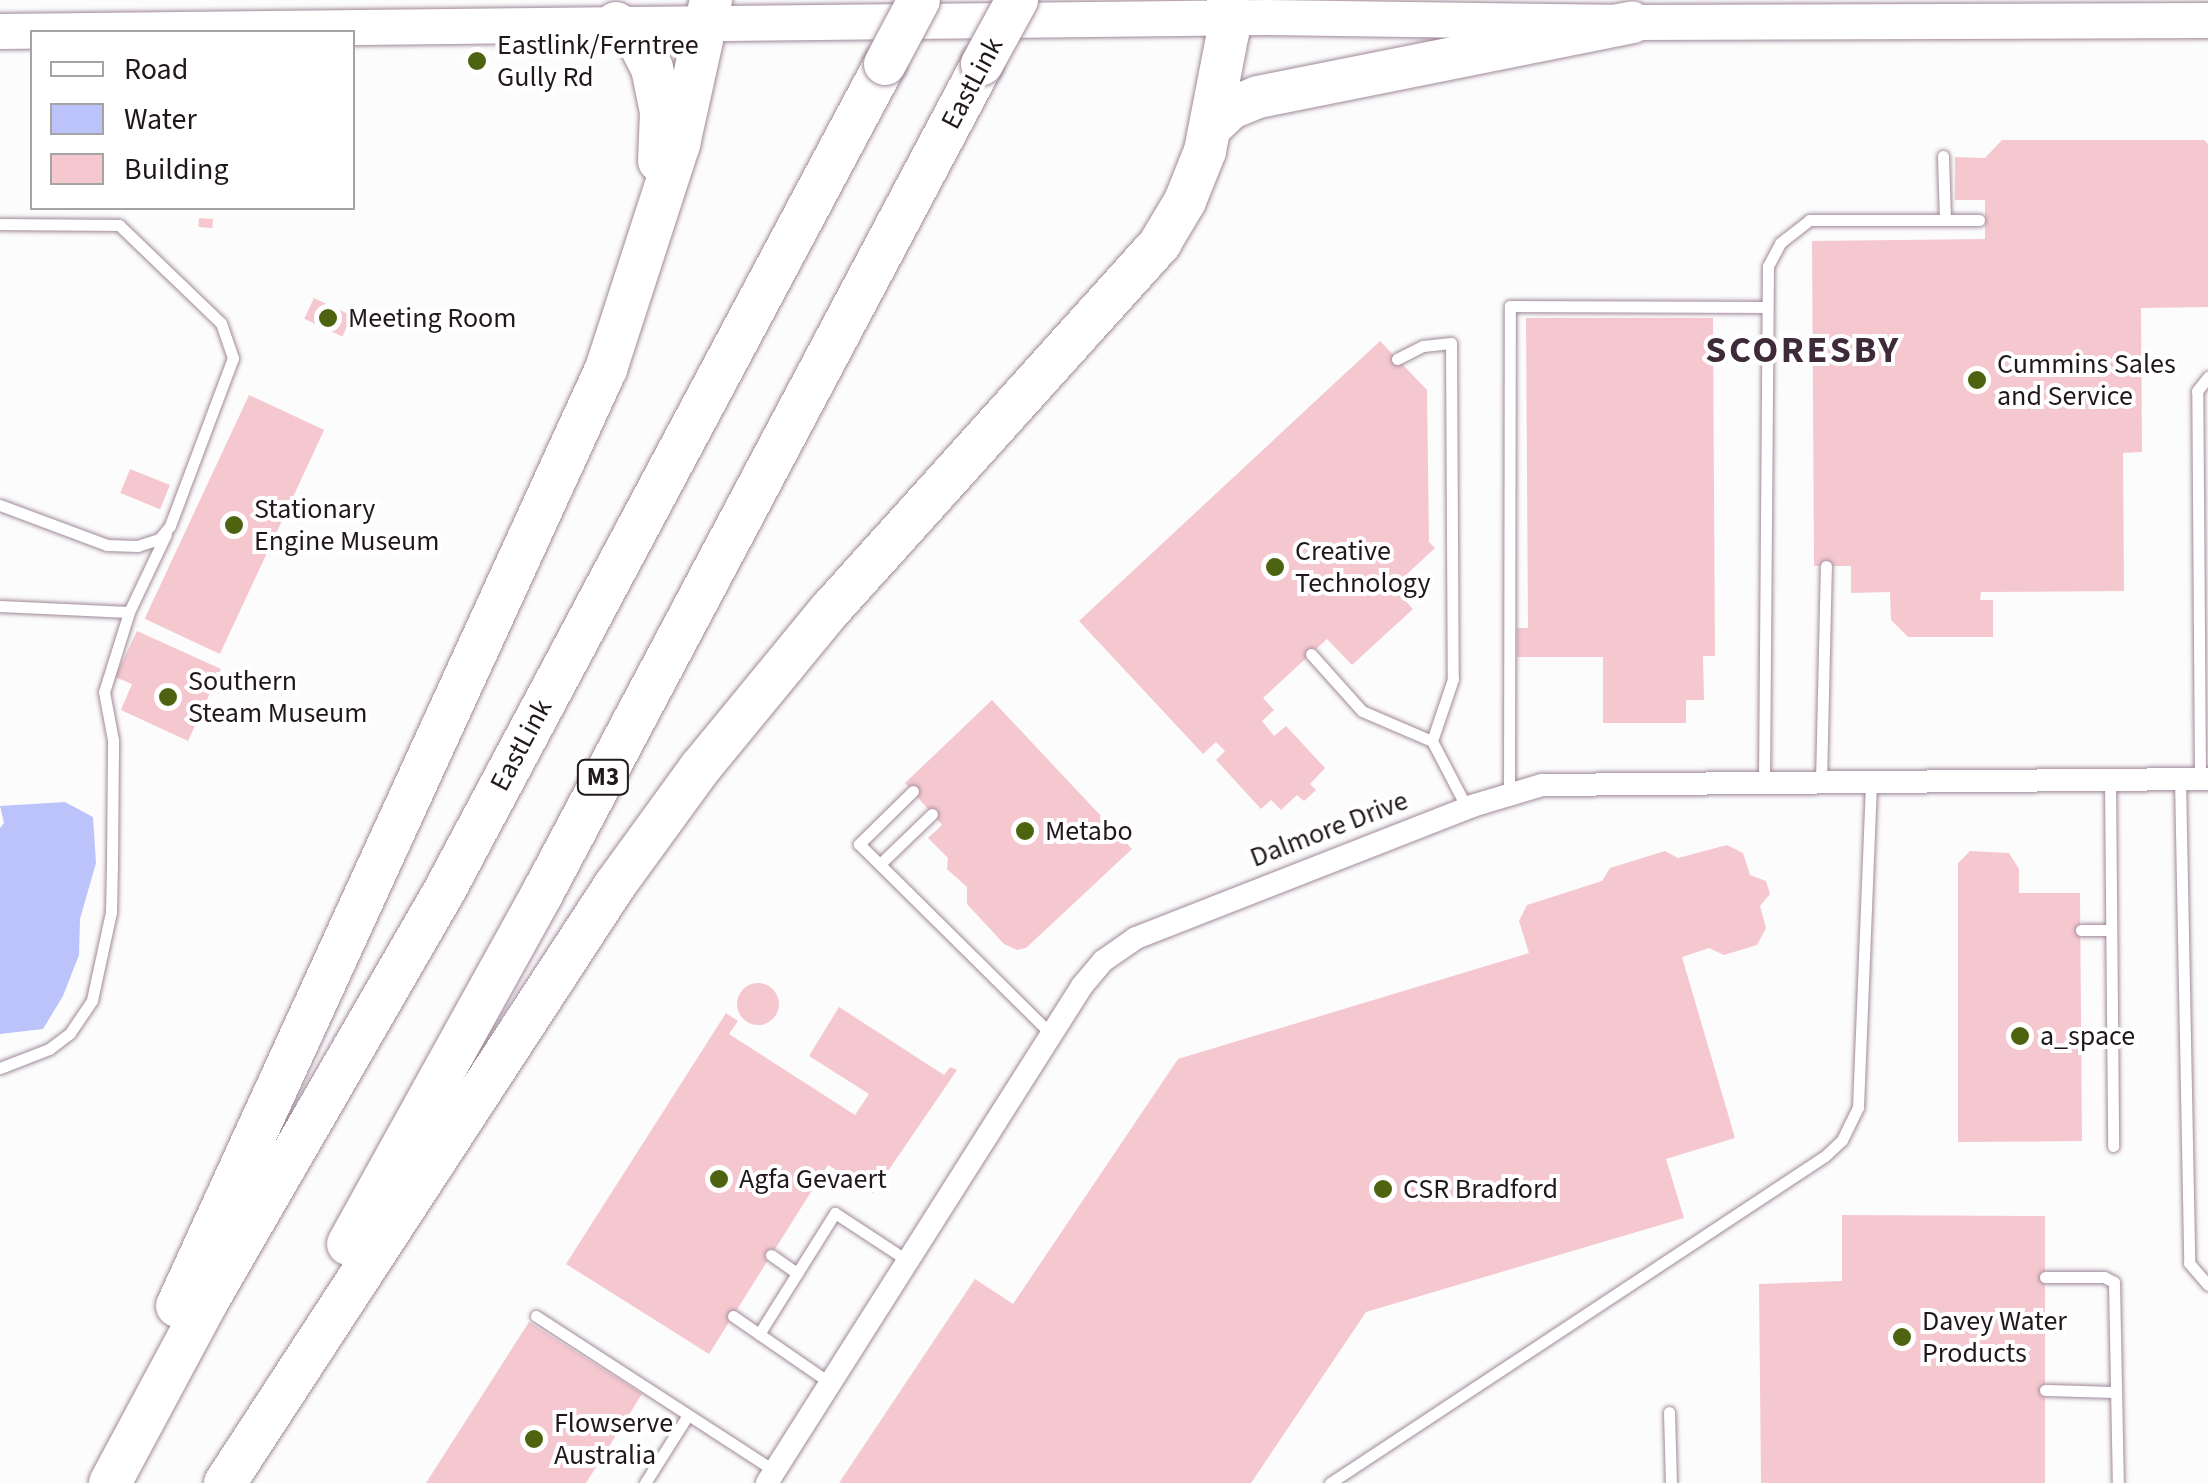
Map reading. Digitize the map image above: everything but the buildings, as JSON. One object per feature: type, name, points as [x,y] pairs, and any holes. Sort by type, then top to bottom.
[{"type":"highway","name":"EastLink","points":[[110,1483],[207,1302],[448,884],[920,0]]},
{"type":"highway","name":"EastLink","points":[[212,1483],[542,894],[1016,0]]},
{"type":"highway","points":[[225,1483],[386,1232],[659,823],[839,600],[1146,262],[1185,202],[1210,128],[1228,9]]},
{"type":"highway","points":[[95,1483],[606,368],[680,144],[709,11]]},
{"type":"highway","points":[[1210,128],[1231,108],[1258,97],[1632,22]]},
{"type":"highway","points":[[616,23],[637,39],[652,68],[662,138],[630,293]]},
{"type":"main road","points":[[179,30],[616,23],[709,11],[1228,9],[1632,22],[2208,20]]},
{"type":"main road","points":[[0,31],[30,31]]},
{"type":"street","name":"Dalmore Drive","points":[[771,1477],[1092,972],[1124,944],[1466,808],[1508,793],[1555,784],[2196,779]]},
{"type":"lane","points":[[1943,156],[1944,219]]},
{"type":"lane","points":[[0,1068],[59,1041],[84,1017],[92,1000],[111,912],[113,740],[104,692],[129,612],[170,526],[230,376],[232,347],[214,316],[120,225],[119,210]]},
{"type":"lane","points":[[1764,782],[1768,266],[1780,242],[1798,225],[1822,218],[1979,220]]},
{"type":"lane","points":[[0,224],[120,225]]},
{"type":"lane","points":[[1508,793],[1510,306],[1766,306]]},
{"type":"lane","points":[[1397,358],[1423,346],[1451,343],[1453,679],[1432,741]]},
{"type":"lane","points":[[2208,378],[2197,392],[2189,1263],[2208,1285]]},
{"type":"lane","points":[[0,505],[116,546],[149,544],[170,526]]},
{"type":"lane","points":[[1822,782],[1826,566]]},
{"type":"lane","points":[[0,606],[129,612]]},
{"type":"lane","points":[[1311,654],[1362,710],[1432,741],[1466,808]]},
{"type":"lane","points":[[2110,780],[2112,1146]]},
{"type":"lane","points":[[1330,1483],[1842,1140],[1858,1107],[1870,781]]},
{"type":"lane","points":[[913,792],[858,844],[1052,1034]]},
{"type":"lane","points":[[880,864],[932,814]]},
{"type":"lane","points":[[2081,930],[2111,930]]},
{"type":"lane","points":[[759,1334],[835,1213],[908,1261]]},
{"type":"lane","points":[[771,1256],[797,1273]]},
{"type":"lane","points":[[2045,1277],[2104,1277],[2114,1282],[2118,1483]]},
{"type":"lane","points":[[536,1316],[688,1414],[771,1477]]},
{"type":"lane","points":[[733,1316],[830,1383]]},
{"type":"lane","points":[[2045,1390],[2116,1392]]},
{"type":"lane","points":[[1669,1412],[1670,1483]]},
{"type":"lane","points":[[644,1483],[688,1414]]},
{"type":"water","points":[[65,802],[93,817],[96,863],[80,919],[79,955],[63,996],[43,1029],[0,1034],[0,828],[4,823],[0,806]]},
{"type":"place","name":"Eastlink/Ferntree Gully Rd","points":[[477,61]]},
{"type":"place","name":"Meeting Room","points":[[328,318]]},
{"type":"place","name":"Cummins Sales and Service","points":[[1977,380]]},
{"type":"place","name":"Stationary Engine Museum","points":[[234,525]]},
{"type":"place","name":"Creative Technology","points":[[1275,567]]},
{"type":"place","name":"Southern Steam Museum","points":[[168,697]]},
{"type":"place","name":"Metabo","points":[[1025,831]]},
{"type":"place","name":"a_space","points":[[2020,1036]]},
{"type":"place","name":"Agfa Gevaert","points":[[719,1179]]},
{"type":"place","name":"CSR Bradford","points":[[1383,1189]]},
{"type":"place","name":"Davey Water Products","points":[[1902,1337]]},
{"type":"place","name":"Flowserve Australia","points":[[534,1439]]},
{"type":"district","name":"SCORESBY","points":[[1803,351]]}]
